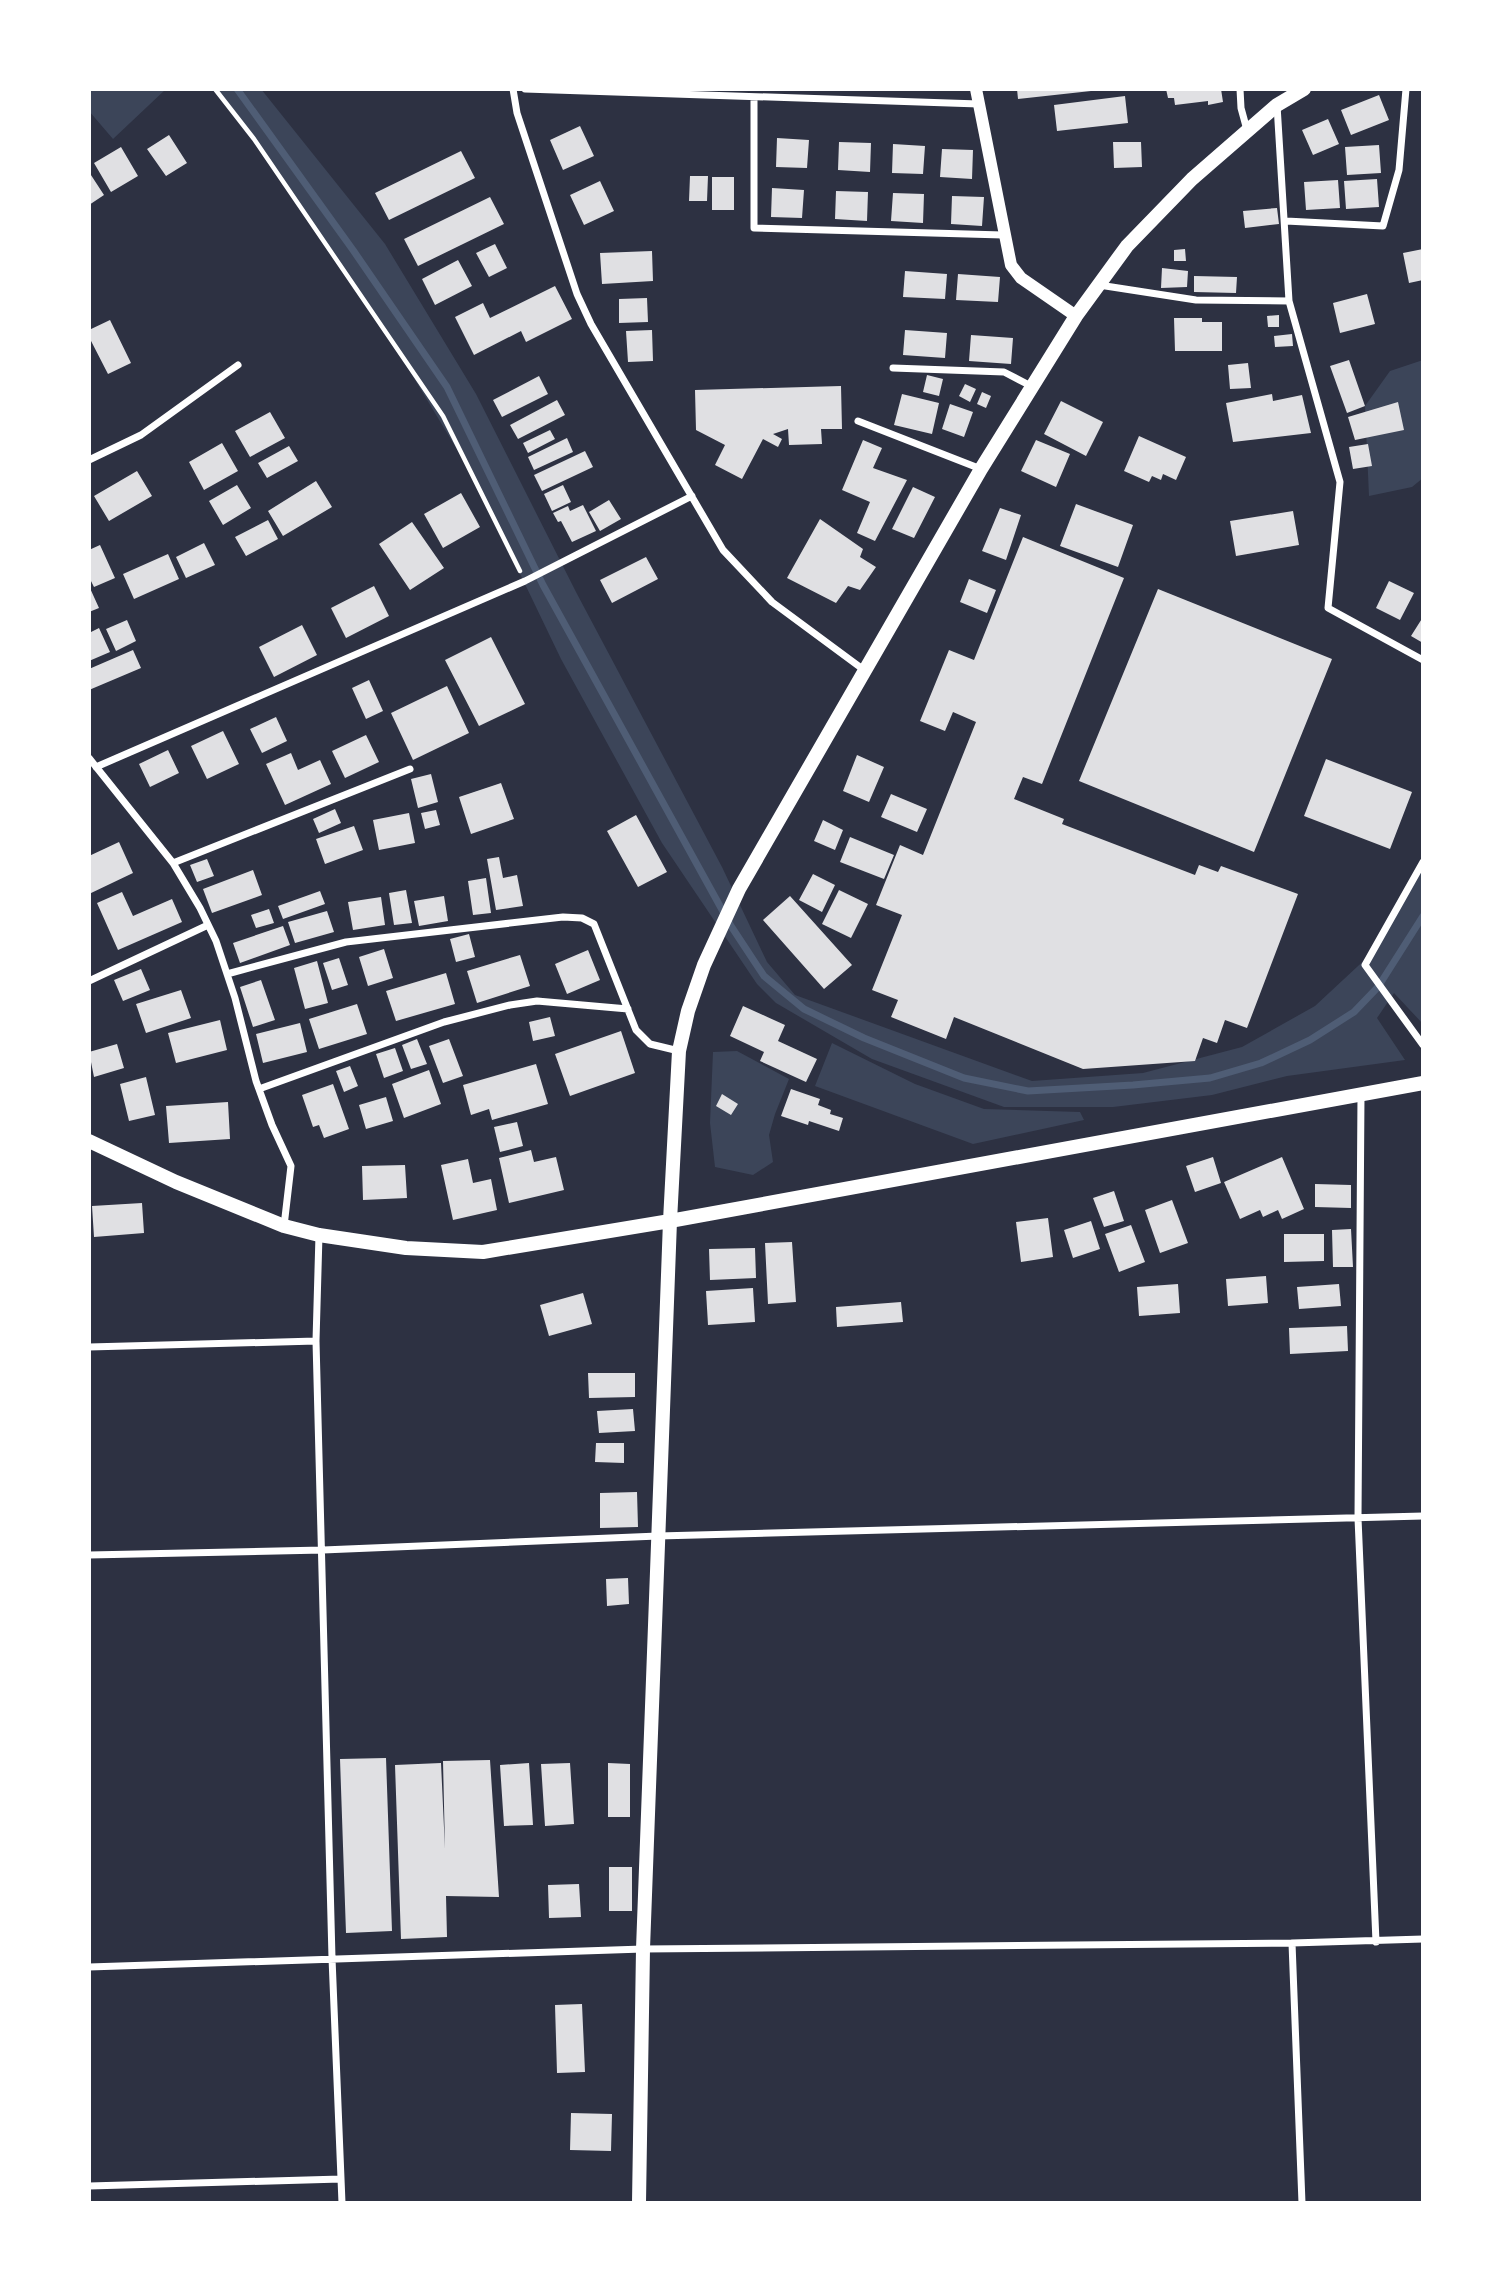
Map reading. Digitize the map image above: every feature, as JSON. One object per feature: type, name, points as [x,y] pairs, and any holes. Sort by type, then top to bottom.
[{"type":"main road","points":[[639,2203],[643,1949],[670,1221],[679,1051],[688,1011],[704,965],[739,889],[981,470],[1076,317],[1126,246],[1192,179],[1277,105],[1304,89]]},
{"type":"main road","points":[[89,1141],[176,1182],[284,1226],[319,1235],[406,1248],[483,1252],[670,1221],[1423,1083]]},
{"type":"street","points":[[513,89],[517,113],[577,294],[591,324],[723,550],[772,603],[864,670]]},
{"type":"street","points":[[524,89],[979,104]]},
{"type":"street","points":[[830,99],[831,89]]},
{"type":"street","points":[[976,89],[1011,265],[1021,278],[1076,317]]},
{"type":"street","points":[[1240,89],[1241,108],[1248,131]]},
{"type":"street","points":[[1286,220],[1383,226],[1399,170],[1406,89]]},
{"type":"street","points":[[754,97],[754,228],[1003,235]]},
{"type":"street","points":[[1277,105],[1289,301],[1340,482],[1328,608],[1423,660]]},
{"type":"street","points":[[1098,285],[1196,300],[1289,301]]},
{"type":"street","points":[[89,460],[141,435],[238,365]]},
{"type":"street","points":[[893,368],[1004,372],[1031,386]]},
{"type":"street","points":[[858,421],[981,470]]},
{"type":"street","points":[[96,767],[525,581],[692,496]]},
{"type":"street","points":[[89,758],[173,863],[208,925],[227,974],[259,1089],[291,1166],[284,1226]]},
{"type":"street","points":[[173,863],[410,769]]},
{"type":"street","points":[[1423,862],[1366,965],[1423,1045]]},
{"type":"street","points":[[227,974],[346,942],[564,917],[582,918],[594,924],[636,1030],[649,1044],[679,1051]]},
{"type":"street","points":[[89,981],[208,925]]},
{"type":"street","points":[[259,1089],[444,1022],[510,1005],[537,1002],[628,1009]]},
{"type":"street","points":[[1415,1032],[1423,1026]]},
{"type":"street","points":[[1361,1095],[1358,1518],[1376,1942]]},
{"type":"street","points":[[319,1235],[316,1341],[332,1958],[342,2203]]},
{"type":"street","points":[[89,1347],[316,1341]]},
{"type":"street","points":[[89,1555],[323,1550],[658,1536],[1423,1516]]},
{"type":"street","points":[[89,1967],[643,1949],[1376,1942],[1423,1939]]},
{"type":"street","points":[[1292,1943],[1302,2203]]},
{"type":"street","points":[[89,2186],[341,2179]]},
{"type":"path","points":[[215,89],[254,139],[443,416],[525,581]]},
{"type":"shaded area","points":[[89,89],[166,89],[113,139],[89,111]]},
{"type":"shaded area","points":[[215,89],[261,89],[385,244],[476,394],[576,592],[722,867],[767,962],[795,995],[1032,1081],[1143,1073],[1242,1047],[1315,1006],[1372,953],[1423,869],[1423,1024],[1394,993],[1377,1018],[1405,1060],[1287,1076],[1212,1095],[1113,1107],[1004,1107],[872,1059],[776,1003],[757,984],[662,843],[561,659],[473,476],[391,340],[259,147]]},
{"type":"shaded area","points":[[1423,360],[1423,478],[1412,487],[1369,496],[1365,406],[1390,371]]},
{"type":"shaded area","points":[[832,1043],[915,1084],[984,1109],[1080,1112],[1084,1120],[973,1144],[815,1086]]},
{"type":"shaded area","points":[[737,1051],[789,1079],[769,1135],[773,1162],[753,1175],[715,1167],[710,1123],[713,1052]]},
{"type":"building","points":[[1017,89],[1091,89],[1091,91],[1018,99]]},
{"type":"building","points":[[1166,89],[1221,89],[1223,102],[1175,105],[1174,98],[1168,98]]},
{"type":"building","points":[[1379,95],[1389,120],[1351,135],[1341,110]]},
{"type":"building","points":[[1125,96],[1128,123],[1057,131],[1054,105]]},
{"type":"building","points":[[1328,119],[1339,144],[1313,155],[1302,130]]},
{"type":"building","points":[[580,126],[594,156],[563,170],[550,140]]},
{"type":"building","points":[[169,135],[187,163],[166,176],[147,149]]},
{"type":"building","points":[[777,138],[809,140],[807,168],[776,167]]},
{"type":"building","points":[[839,142],[871,143],[870,172],[838,170]]},
{"type":"building","points":[[1113,142],[1141,142],[1142,167],[1114,168]]},
{"type":"building","points":[[893,144],[925,146],[923,174],[892,173]]},
{"type":"building","points":[[1379,145],[1381,173],[1347,175],[1345,147]]},
{"type":"building","points":[[121,147],[138,176],[111,192],[94,163]]},
{"type":"building","points":[[942,149],[973,150],[972,179],[940,177]]},
{"type":"building","points":[[461,151],[475,178],[389,220],[375,193]]},
{"type":"building","points":[[89,172],[104,195],[89,205]]},
{"type":"building","points":[[690,176],[708,176],[707,201],[689,201]]},
{"type":"building","points":[[712,177],[734,177],[734,210],[712,210]]},
{"type":"building","points":[[1377,179],[1379,207],[1346,209],[1344,181]]},
{"type":"building","points":[[1338,180],[1340,208],[1306,210],[1304,182]]},
{"type":"building","points":[[600,181],[614,211],[584,225],[570,195]]},
{"type":"building","points":[[772,188],[804,190],[802,218],[771,217]]},
{"type":"building","points":[[836,191],[868,192],[867,221],[835,219]]},
{"type":"building","points":[[893,193],[924,194],[923,223],[891,221]]},
{"type":"building","points":[[952,196],[984,197],[982,226],[951,224]]},
{"type":"building","points":[[490,197],[504,224],[418,266],[404,239]]},
{"type":"building","points":[[1277,208],[1279,224],[1245,228],[1243,211]]},
{"type":"building","points":[[495,244],[507,268],[489,277],[476,253]]},
{"type":"building","points":[[1185,249],[1186,261],[1174,261],[1174,250]]},
{"type":"building","points":[[1423,249],[1423,280],[1409,283],[1403,253]]},
{"type":"building","points":[[652,251],[653,281],[602,284],[600,253]]},
{"type":"building","points":[[458,260],[472,286],[435,305],[422,279]]},
{"type":"building","points":[[1162,268],[1188,271],[1187,287],[1161,288]]},
{"type":"building","points":[[905,271],[947,274],[945,299],[903,297]]},
{"type":"building","points":[[958,274],[1000,277],[998,302],[956,300]]},
{"type":"building","points":[[1194,276],[1237,277],[1236,293],[1194,292]]},
{"type":"building","points":[[555,286],[572,319],[526,342],[521,331],[474,355],[455,317],[483,303],[490,318]]},
{"type":"building","points":[[1367,294],[1375,324],[1340,333],[1333,303]]},
{"type":"building","points":[[647,298],[648,322],[619,323],[619,299]]},
{"type":"building","points":[[1279,315],[1279,327],[1268,327],[1267,316]]},
{"type":"building","points":[[1174,318],[1202,318],[1202,322],[1222,322],[1222,351],[1175,351]]},
{"type":"building","points":[[110,320],[131,363],[108,374],[89,337],[89,330]]},
{"type":"building","points":[[652,330],[653,361],[628,362],[626,331]]},
{"type":"building","points":[[905,330],[947,333],[945,358],[903,355]]},
{"type":"building","points":[[1292,334],[1293,346],[1275,347],[1274,336]]},
{"type":"building","points":[[971,335],[1013,338],[1011,364],[969,361]]},
{"type":"building","points":[[1349,360],[1365,406],[1347,413],[1330,366]]},
{"type":"building","points":[[1248,363],[1251,388],[1230,389],[1228,365]]},
{"type":"building","points":[[927,375],[943,379],[939,396],[923,392]]},
{"type":"building","points":[[539,376],[548,394],[502,417],[493,400]]},
{"type":"building","points":[[965,384],[976,389],[970,402],[959,396]]},
{"type":"building","points":[[841,386],[842,429],[821,429],[822,444],[789,445],[788,429],[773,434],[782,439],[778,447],[763,439],[742,479],[715,465],[725,445],[696,430],[695,390]]},
{"type":"building","points":[[982,392],[991,396],[986,408],[977,404]]},
{"type":"building","points":[[902,394],[939,403],[932,434],[894,425]]},
{"type":"building","points":[[1272,394],[1273,401],[1302,395],[1311,433],[1233,442],[1226,403]]},
{"type":"building","points":[[557,400],[565,415],[518,439],[510,425]]},
{"type":"building","points":[[1061,401],[1103,422],[1086,456],[1044,434]]},
{"type":"building","points":[[1398,402],[1404,430],[1355,440],[1348,417]]},
{"type":"building","points":[[950,404],[973,412],[964,437],[942,429]]},
{"type":"building","points":[[270,412],[285,438],[250,457],[235,431]]},
{"type":"building","points":[[550,430],[555,439],[528,453],[523,443]]},
{"type":"building","points":[[1139,436],[1186,457],[1176,480],[1163,474],[1161,480],[1152,476],[1149,482],[1124,471]]},
{"type":"building","points":[[567,438],[573,452],[534,470],[528,457]]},
{"type":"building","points":[[863,440],[882,448],[873,468],[907,480],[875,541],[857,533],[870,502],[842,490]]},
{"type":"building","points":[[1036,440],[1070,454],[1056,487],[1021,471]]},
{"type":"building","points":[[222,443],[238,471],[204,490],[189,462]]},
{"type":"building","points":[[1368,444],[1372,466],[1353,469],[1349,447]]},
{"type":"building","points":[[289,446],[298,461],[267,478],[258,463]]},
{"type":"building","points":[[585,451],[593,467],[542,491],[534,475]]},
{"type":"building","points":[[137,471],[152,496],[109,521],[94,496]]},
{"type":"building","points":[[316,481],[332,507],[283,536],[268,511]]},
{"type":"building","points":[[237,485],[251,508],[223,525],[209,501]]},
{"type":"building","points":[[563,485],[571,502],[552,511],[544,494]]},
{"type":"building","points":[[913,487],[935,497],[914,538],[892,529]]},
{"type":"building","points":[[461,493],[480,527],[443,548],[424,514]]},
{"type":"building","points":[[609,500],[621,519],[600,531],[589,512]]},
{"type":"building","points":[[1076,504],[1133,525],[1118,567],[1060,546]]},
{"type":"building","points":[[583,505],[596,531],[572,542],[561,521],[558,522],[553,513],[568,506],[570,511]]},
{"type":"building","points":[[1000,508],[1021,515],[1006,560],[982,551]]},
{"type":"building","points":[[1293,511],[1299,545],[1236,556],[1230,521]]},
{"type":"building","points":[[820,519],[863,549],[860,557],[876,567],[860,590],[848,586],[836,603],[787,578]]},
{"type":"building","points":[[268,520],[278,539],[246,556],[235,537]]},
{"type":"building","points":[[412,522],[444,568],[410,590],[379,544]]},
{"type":"building","points":[[1023,537],[1124,578],[1042,784],[1023,777],[1014,799],[1064,819],[1062,824],[1195,875],[1199,865],[1218,872],[1221,866],[1298,894],[1247,1028],[1225,1020],[1217,1043],[1203,1038],[1195,1061],[1083,1069],[954,1017],[946,1039],[891,1017],[898,1000],[872,990],[902,915],[876,905],[900,845],[923,855],[976,722],[953,712],[945,731],[920,721],[949,650],[974,660]]},
{"type":"building","points":[[204,543],[215,565],[186,578],[176,557]]},
{"type":"building","points":[[100,545],[115,578],[94,587],[89,577],[89,550]]},
{"type":"building","points":[[168,554],[179,579],[134,599],[123,574]]},
{"type":"building","points":[[646,557],[658,579],[612,603],[600,580]]},
{"type":"building","points":[[969,579],[996,590],[987,613],[960,602]]},
{"type":"building","points":[[1389,581],[1414,593],[1400,620],[1376,608]]},
{"type":"building","points":[[89,586],[99,608],[89,612]]},
{"type":"building","points":[[374,586],[389,616],[346,638],[331,608]]},
{"type":"building","points":[[1158,589],[1332,659],[1254,852],[1079,781]]},
{"type":"building","points":[[1423,617],[1423,643],[1411,636]]},
{"type":"building","points":[[127,620],[136,641],[116,651],[106,629]]},
{"type":"building","points":[[302,625],[317,655],[274,677],[259,647]]},
{"type":"building","points":[[99,628],[110,652],[89,661],[89,633]]},
{"type":"building","points":[[491,637],[525,704],[479,726],[445,660]]},
{"type":"building","points":[[133,650],[141,668],[89,690],[89,669]]},
{"type":"building","points":[[369,680],[383,711],[366,719],[352,688]]},
{"type":"building","points":[[447,686],[469,733],[413,760],[391,713]]},
{"type":"building","points":[[276,717],[287,741],[262,753],[250,729]]},
{"type":"building","points":[[223,731],[239,764],[207,779],[191,746]]},
{"type":"building","points":[[366,735],[379,762],[345,778],[332,751]]},
{"type":"building","points":[[168,750],[179,773],[150,787],[139,764]]},
{"type":"building","points":[[291,753],[298,770],[320,760],[331,784],[285,805],[266,764]]},
{"type":"building","points":[[857,755],[884,767],[869,802],[843,791]]},
{"type":"building","points":[[1326,759],[1412,792],[1390,849],[1304,816]]},
{"type":"building","points":[[431,774],[438,802],[418,808],[411,779]]},
{"type":"building","points":[[501,783],[514,819],[471,834],[459,797]]},
{"type":"building","points":[[891,794],[927,809],[917,832],[881,817]]},
{"type":"building","points":[[335,809],[341,823],[319,833],[313,819]]},
{"type":"building","points":[[436,810],[440,825],[425,829],[421,813]]},
{"type":"building","points":[[409,813],[415,843],[379,850],[373,820]]},
{"type":"building","points":[[636,815],[667,872],[638,887],[607,831]]},
{"type":"building","points":[[823,820],[843,830],[835,850],[814,841]]},
{"type":"building","points":[[354,826],[363,850],[325,864],[316,839]]},
{"type":"building","points":[[850,837],[894,855],[884,879],[840,862]]},
{"type":"building","points":[[119,842],[133,873],[89,894],[89,856]]},
{"type":"building","points":[[499,857],[503,878],[517,875],[523,906],[496,910],[487,859]]},
{"type":"building","points":[[207,859],[214,876],[197,882],[190,865]]},
{"type":"building","points":[[253,870],[262,895],[212,913],[203,889]]},
{"type":"building","points":[[813,874],[835,885],[822,912],[799,900]]},
{"type":"building","points":[[486,878],[491,913],[473,915],[468,881]]},
{"type":"building","points":[[406,890],[412,923],[394,925],[389,893]]},
{"type":"building","points":[[839,890],[868,904],[851,938],[822,924]]},
{"type":"building","points":[[320,891],[325,904],[283,919],[278,906]]},
{"type":"building","points":[[122,892],[133,916],[172,899],[182,922],[118,950],[97,903]]},
{"type":"building","points":[[444,896],[448,921],[419,926],[414,901]]},
{"type":"building","points":[[790,896],[852,965],[824,989],[763,920]]},
{"type":"building","points":[[381,897],[385,925],[353,930],[348,902]]},
{"type":"building","points":[[269,909],[274,923],[256,928],[251,915]]},
{"type":"building","points":[[327,911],[334,932],[295,943],[288,922]]},
{"type":"building","points":[[283,926],[290,945],[240,963],[233,943]]},
{"type":"building","points":[[469,934],[475,957],[456,962],[450,939]]},
{"type":"building","points":[[384,949],[393,978],[368,986],[359,957]]},
{"type":"building","points":[[588,950],[600,980],[567,994],[555,964]]},
{"type":"building","points":[[520,955],[530,986],[477,1003],[467,971]]},
{"type":"building","points":[[339,958],[348,985],[332,990],[323,963]]},
{"type":"building","points":[[317,961],[328,1003],[305,1009],[294,968]]},
{"type":"building","points":[[141,969],[150,990],[123,1001],[114,980]]},
{"type":"building","points":[[446,973],[455,1004],[396,1021],[386,991]]},
{"type":"building","points":[[261,980],[275,1020],[253,1027],[240,987]]},
{"type":"building","points":[[181,990],[191,1018],[146,1033],[136,1004]]},
{"type":"building","points":[[357,1004],[367,1034],[319,1049],[309,1019]]},
{"type":"building","points":[[743,1006],[785,1025],[778,1041],[817,1059],[806,1082],[760,1061],[764,1052],[730,1036]]},
{"type":"building","points":[[550,1017],[555,1036],[533,1041],[529,1022]]},
{"type":"building","points":[[220,1020],[227,1050],[176,1063],[168,1033]]},
{"type":"building","points":[[300,1023],[307,1052],[263,1063],[256,1034]]},
{"type":"building","points":[[621,1031],[635,1073],[570,1096],[555,1054]]},
{"type":"building","points":[[417,1039],[427,1064],[411,1069],[402,1045]]},
{"type":"building","points":[[449,1039],[463,1076],[443,1083],[429,1046]]},
{"type":"building","points":[[117,1044],[124,1068],[94,1077],[89,1052]]},
{"type":"building","points":[[395,1048],[403,1071],[384,1078],[376,1054]]},
{"type":"building","points":[[536,1064],[548,1104],[492,1120],[489,1109],[471,1115],[463,1085]]},
{"type":"building","points":[[350,1066],[358,1086],[344,1092],[336,1071]]},
{"type":"building","points":[[429,1070],[441,1104],[404,1118],[392,1084]]},
{"type":"building","points":[[146,1077],[155,1115],[129,1121],[120,1084]]},
{"type":"building","points":[[333,1084],[349,1129],[324,1138],[319,1125],[313,1127],[302,1095]]},
{"type":"building","points":[[791,1089],[820,1099],[818,1105],[831,1110],[830,1114],[843,1118],[839,1131],[809,1121],[808,1125],[781,1116]]},
{"type":"building","points":[[722,1094],[738,1104],[731,1115],[716,1106]]},
{"type":"building","points":[[386,1097],[393,1121],[366,1129],[359,1105]]},
{"type":"building","points":[[228,1102],[230,1139],[169,1143],[166,1106]]},
{"type":"building","points":[[517,1122],[523,1146],[500,1152],[494,1127]]},
{"type":"building","points":[[531,1150],[534,1162],[556,1157],[564,1190],[509,1203],[499,1158]]},
{"type":"building","points":[[1213,1157],[1221,1183],[1195,1192],[1186,1166]]},
{"type":"building","points":[[1282,1157],[1304,1209],[1282,1219],[1278,1210],[1263,1217],[1260,1210],[1240,1219],[1224,1182]]},
{"type":"building","points":[[468,1159],[473,1183],[491,1179],[497,1210],[453,1220],[441,1165]]},
{"type":"building","points":[[405,1165],[407,1198],[363,1200],[362,1166]]},
{"type":"building","points":[[1315,1184],[1351,1185],[1351,1208],[1315,1207]]},
{"type":"building","points":[[1114,1191],[1124,1221],[1104,1227],[1093,1198]]},
{"type":"building","points":[[1172,1200],[1188,1243],[1160,1253],[1145,1210]]},
{"type":"building","points":[[142,1203],[144,1233],[94,1237],[92,1206]]},
{"type":"building","points":[[1048,1218],[1053,1257],[1021,1262],[1016,1222]]},
{"type":"building","points":[[1091,1221],[1100,1249],[1073,1258],[1064,1230]]},
{"type":"building","points":[[1131,1225],[1145,1262],[1119,1272],[1105,1234]]},
{"type":"building","points":[[1351,1229],[1353,1267],[1333,1267],[1332,1230]]},
{"type":"building","points":[[1284,1234],[1324,1234],[1324,1261],[1284,1262]]},
{"type":"building","points":[[792,1242],[796,1302],[768,1304],[765,1243]]},
{"type":"building","points":[[755,1248],[756,1278],[710,1280],[709,1249]]},
{"type":"building","points":[[1266,1276],[1268,1303],[1228,1306],[1226,1279]]},
{"type":"building","points":[[1178,1284],[1180,1313],[1139,1316],[1137,1287]]},
{"type":"building","points":[[1339,1284],[1341,1306],[1299,1309],[1297,1287]]},
{"type":"building","points":[[753,1288],[755,1322],[708,1325],[706,1291]]},
{"type":"building","points":[[583,1293],[592,1324],[549,1336],[540,1305]]},
{"type":"building","points":[[901,1302],[903,1322],[837,1327],[836,1307]]},
{"type":"building","points":[[1347,1326],[1348,1351],[1290,1354],[1289,1328]]},
{"type":"building","points":[[588,1373],[635,1373],[635,1397],[589,1398]]},
{"type":"building","points":[[633,1409],[635,1431],[599,1433],[597,1411]]},
{"type":"building","points":[[596,1443],[624,1443],[624,1463],[595,1462]]},
{"type":"building","points":[[637,1492],[638,1527],[600,1528],[600,1493]]},
{"type":"building","points":[[628,1578],[629,1604],[607,1606],[606,1579]]},
{"type":"building","points":[[386,1758],[392,1931],[346,1933],[340,1759]]},
{"type":"building","points":[[490,1760],[499,1897],[446,1896],[447,1937],[401,1939],[395,1765],[441,1763],[445,1849],[443,1761]]},
{"type":"building","points":[[529,1763],[533,1825],[504,1826],[500,1765]]},
{"type":"building","points":[[570,1763],[574,1824],[545,1826],[541,1764]]},
{"type":"building","points":[[608,1763],[630,1764],[630,1817],[608,1817]]},
{"type":"building","points":[[609,1867],[632,1867],[632,1911],[609,1911]]},
{"type":"building","points":[[579,1884],[581,1917],[549,1918],[548,1885]]},
{"type":"building","points":[[582,2004],[585,2072],[557,2073],[555,2005]]},
{"type":"building","points":[[571,2113],[612,2114],[611,2151],[570,2150]]},
{"type":"waterway","points":[[237,89],[447,387],[543,585],[731,926],[764,976],[804,1009],[864,1038],[964,1078],[1028,1091],[1210,1078],[1261,1063],[1310,1040],[1354,1012],[1378,987],[1423,916]]}]
